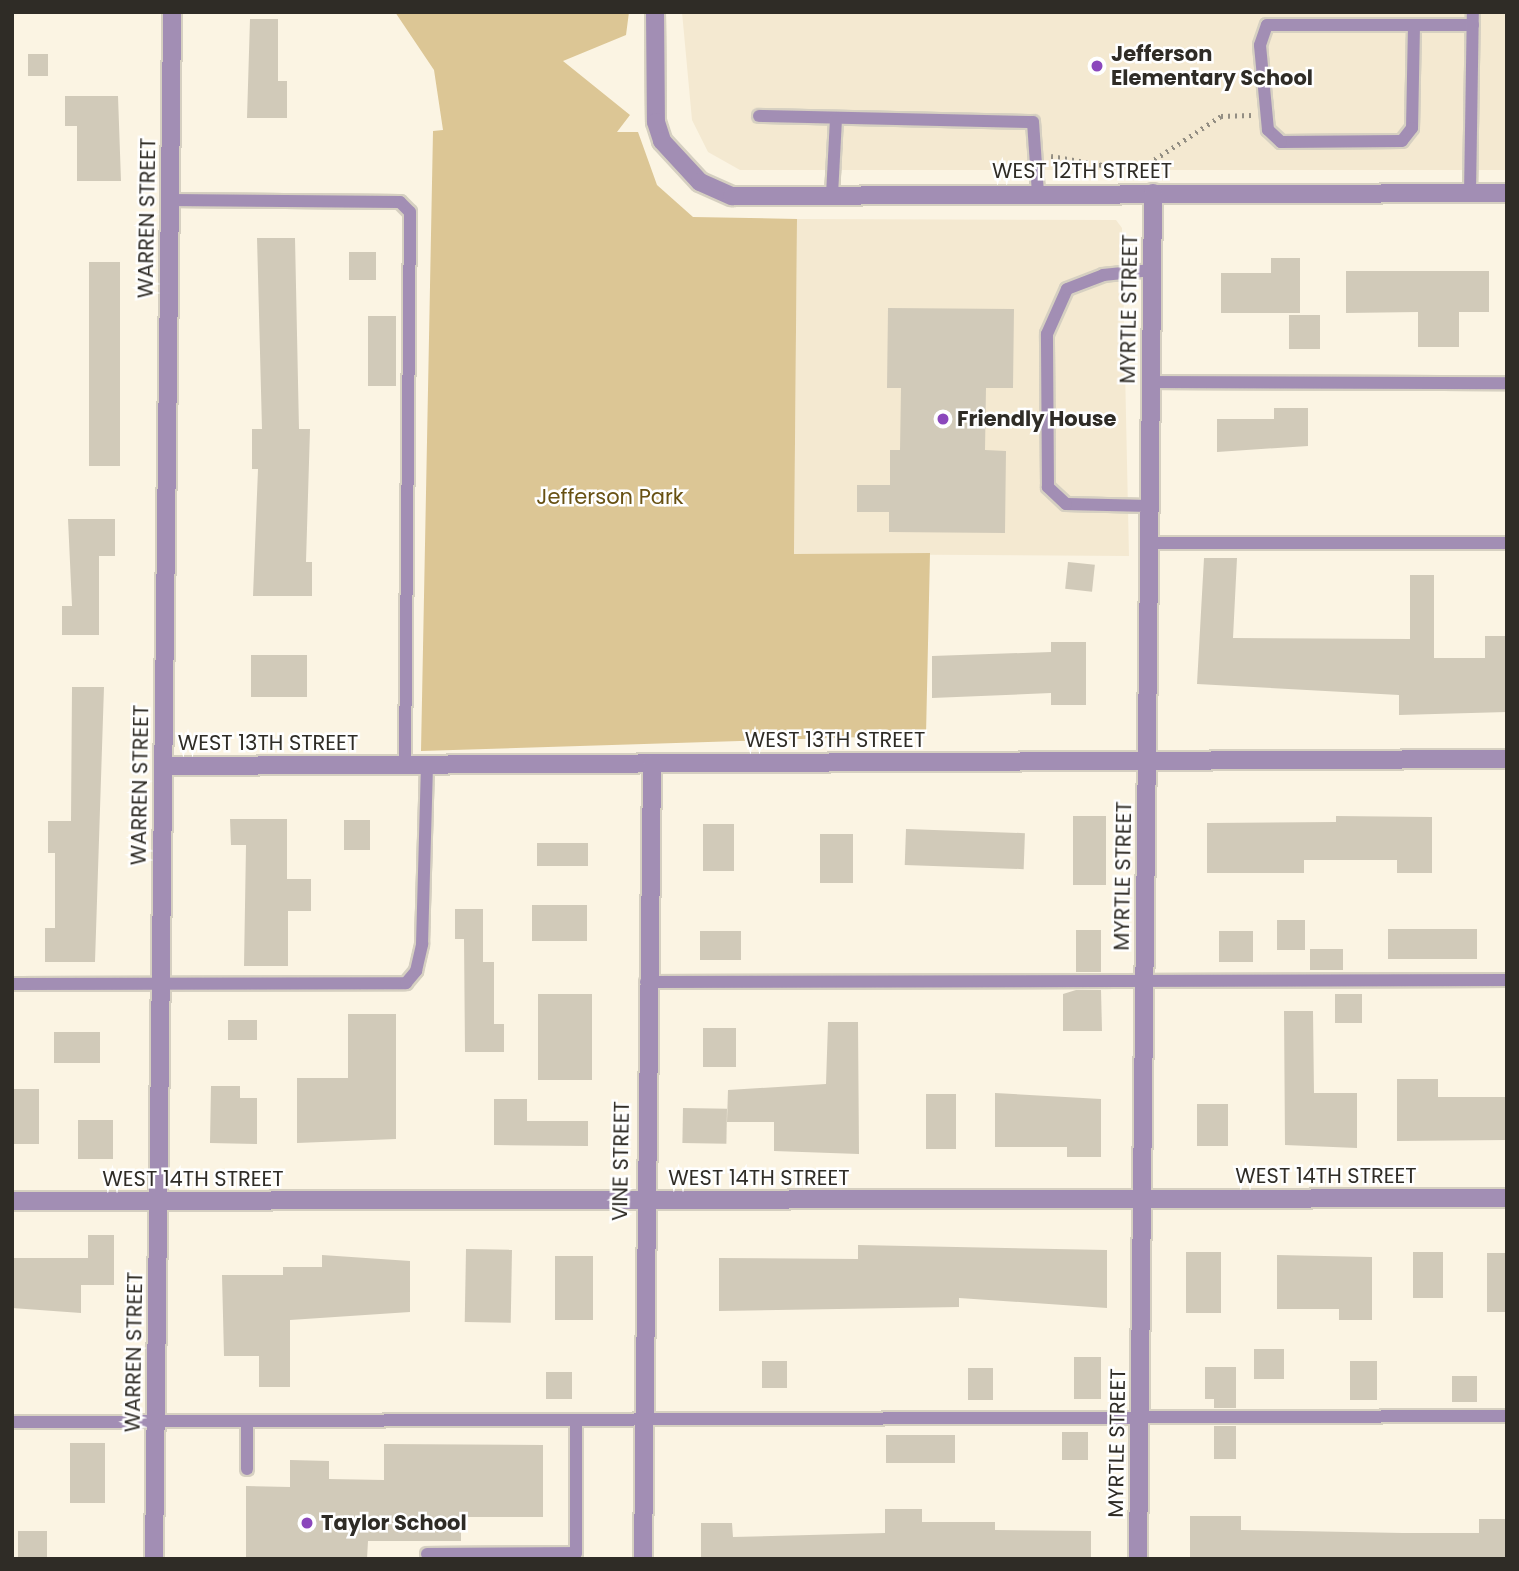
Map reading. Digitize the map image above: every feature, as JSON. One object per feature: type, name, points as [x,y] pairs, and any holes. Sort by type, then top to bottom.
[{"type":"street","name":"WARREN STREET","points":[[154,1559],[172,12]]},
{"type":"street","name":"WEST 12TH STREET","points":[[654,12],[656,122],[672,154],[700,182],[732,195],[1507,193]]},
{"type":"street","name":"MYRTLE STREET","points":[[1138,1559],[1153,193]]},
{"type":"street","name":"WEST 13TH STREET","points":[[163,766],[1507,759]]},
{"type":"street","name":"VINE STREET","points":[[643,1559],[641,1419],[646,982],[652,764]]},
{"type":"street","name":"WEST 14TH STREET","points":[[12,1201],[1507,1198]]},
{"type":"lane","points":[[1414,25],[1412,128],[1402,141],[1281,142],[1268,130],[1260,45],[1267,25],[1414,25],[1473,19],[1470,193]]},
{"type":"lane","points":[[759,116],[1033,122],[1038,193]]},
{"type":"lane","points":[[832,195],[836,118]]},
{"type":"lane","points":[[169,200],[400,202],[410,212],[405,765]]},
{"type":"lane","points":[[1149,506],[1066,504],[1048,487],[1046,334],[1067,289],[1103,275],[1152,270]]},
{"type":"lane","points":[[1151,382],[1507,383]]},
{"type":"lane","points":[[1149,543],[1507,543]]},
{"type":"lane","points":[[12,984],[406,983],[416,971],[422,944],[427,765]]},
{"type":"lane","points":[[646,982],[1507,980]]},
{"type":"lane","points":[[12,1422],[1507,1416]]},
{"type":"lane","points":[[428,1553],[576,1553],[576,1420]]},
{"type":"lane","points":[[247,1421],[247,1469]]},
{"type":"path","points":[[1036,156],[1080,156],[1137,171],[1221,116],[1267,115]]},
{"type":"shaded area","name":"Jefferson Elementary School","points":[[682,12],[1507,12],[1507,170],[740,170],[708,152],[692,120]]},
{"type":"shaded area","points":[[797,219],[1116,220],[1122,228],[1129,556],[794,554]]},
{"type":"green space","name":"Jefferson Park","points":[[395,12],[629,12],[626,35],[563,61],[630,115],[617,132],[638,132],[657,185],[693,217],[797,219],[794,554],[930,553],[926,735],[421,751],[433,131],[443,130],[434,70]]},
{"type":"building","points":[[250,19],[278,19],[278,81],[287,81],[287,118],[247,118]]},
{"type":"building","points":[[28,54],[48,54],[48,76],[28,76]]},
{"type":"building","points":[[65,96],[118,96],[121,181],[77,181],[77,126],[65,126]]},
{"type":"building","points":[[257,238],[295,238],[299,429],[310,429],[306,562],[312,562],[312,596],[253,596],[258,469],[252,469],[252,429],[262,429]]},
{"type":"building","points":[[349,252],[376,252],[376,280],[349,280]]},
{"type":"building","points":[[1271,258],[1300,258],[1300,313],[1221,313],[1221,273],[1271,273]]},
{"type":"building","points":[[89,262],[120,262],[120,466],[89,466]]},
{"type":"building","points":[[1346,271],[1489,271],[1489,312],[1459,312],[1459,347],[1418,347],[1418,312],[1346,313]]},
{"type":"building","name":"Friendly House","points":[[888,308],[1014,309],[1013,388],[986,388],[985,450],[1006,451],[1005,533],[889,532],[889,512],[857,512],[857,485],[890,485],[890,450],[900,450],[901,388],[887,388]]},
{"type":"building","points":[[1289,315],[1320,315],[1320,349],[1289,349]]},
{"type":"building","points":[[368,316],[396,316],[396,386],[368,386]]},
{"type":"building","points":[[1274,408],[1308,408],[1308,446],[1217,452],[1217,419],[1274,419]]},
{"type":"building","points":[[68,519],[115,519],[115,556],[99,556],[99,635],[62,635],[62,606],[72,606]]},
{"type":"building","points":[[1204,558],[1237,558],[1233,638],[1410,639],[1410,575],[1434,575],[1434,658],[1485,658],[1485,636],[1507,636],[1507,712],[1399,715],[1399,695],[1197,684]]},
{"type":"building","points":[[1068,562],[1095,565],[1092,592],[1065,589]]},
{"type":"building","points":[[1051,642],[1086,642],[1086,705],[1051,705],[1051,693],[932,698],[932,656],[1051,652]]},
{"type":"building","points":[[251,655],[307,655],[307,697],[251,697]]},
{"type":"building","points":[[72,687],[104,687],[95,962],[45,962],[45,928],[55,928],[55,853],[48,853],[48,821],[71,821]]},
{"type":"building","points":[[1073,816],[1106,816],[1106,885],[1073,885]]},
{"type":"building","points":[[1336,816],[1432,817],[1432,873],[1397,873],[1397,860],[1304,860],[1304,873],[1207,873],[1207,823],[1336,822]]},
{"type":"building","points":[[230,819],[287,819],[287,879],[311,879],[311,911],[288,911],[288,966],[244,966],[246,845],[231,845]]},
{"type":"building","points":[[344,820],[370,820],[370,850],[344,850]]},
{"type":"building","points":[[703,824],[734,824],[734,871],[703,871]]},
{"type":"building","points":[[906,829],[1025,833],[1024,869],[905,865]]},
{"type":"building","points":[[820,834],[853,834],[853,883],[820,883]]},
{"type":"building","points":[[537,843],[588,843],[588,866],[537,866]]},
{"type":"building","points":[[532,905],[587,905],[587,941],[532,941]]},
{"type":"building","points":[[455,909],[483,909],[483,962],[494,962],[494,1024],[504,1024],[504,1052],[465,1052],[464,939],[455,939]]},
{"type":"building","points":[[1277,920],[1305,920],[1305,950],[1277,950]]},
{"type":"building","points":[[1388,929],[1477,929],[1477,959],[1388,959]]},
{"type":"building","points":[[1076,930],[1101,930],[1101,972],[1076,972]]},
{"type":"building","points":[[700,931],[741,931],[741,960],[700,960]]},
{"type":"building","points":[[1219,931],[1253,931],[1253,962],[1219,962]]},
{"type":"building","points":[[1310,949],[1343,949],[1343,970],[1310,970]]},
{"type":"building","points":[[1076,990],[1101,990],[1102,1031],[1063,1031],[1063,994]]},
{"type":"building","points":[[538,994],[592,994],[592,1080],[538,1080]]},
{"type":"building","points":[[1335,994],[1362,994],[1362,1023],[1335,1023]]},
{"type":"building","points":[[1284,1011],[1313,1011],[1314,1093],[1357,1093],[1357,1148],[1285,1145]]},
{"type":"building","points":[[348,1014],[396,1014],[396,1139],[297,1143],[297,1078],[348,1078]]},
{"type":"building","points":[[228,1020],[257,1020],[257,1040],[228,1040]]},
{"type":"building","points":[[828,1022],[858,1022],[859,1154],[774,1151],[774,1122],[727,1122],[728,1090],[826,1084]]},
{"type":"building","points":[[703,1028],[736,1028],[736,1067],[703,1067]]},
{"type":"building","points":[[54,1032],[100,1032],[100,1063],[54,1063]]},
{"type":"building","points":[[1397,1079],[1438,1079],[1438,1097],[1507,1097],[1507,1140],[1397,1141]]},
{"type":"building","points":[[211,1086],[240,1086],[240,1098],[257,1098],[257,1144],[210,1143]]},
{"type":"building","points":[[12,1089],[39,1089],[39,1144],[12,1144]]},
{"type":"building","points":[[995,1093],[1101,1099],[1101,1157],[1067,1157],[1067,1147],[995,1147]]},
{"type":"building","points":[[926,1094],[956,1094],[956,1149],[926,1149]]},
{"type":"building","points":[[494,1099],[527,1099],[527,1121],[588,1121],[588,1146],[494,1145]]},
{"type":"building","points":[[1197,1104],[1228,1104],[1228,1146],[1197,1146]]},
{"type":"building","points":[[683,1108],[727,1109],[726,1144],[682,1143]]},
{"type":"building","points":[[78,1120],[113,1120],[113,1159],[78,1159]]},
{"type":"building","points":[[88,1235],[114,1235],[114,1285],[81,1285],[81,1313],[12,1308],[12,1258],[88,1258]]},
{"type":"building","points":[[858,1245],[1107,1250],[1107,1308],[959,1298],[959,1307],[719,1311],[719,1258],[858,1259]]},
{"type":"building","points":[[466,1249],[512,1250],[511,1323],[465,1322]]},
{"type":"building","points":[[1186,1252],[1221,1252],[1221,1313],[1186,1313]]},
{"type":"building","points":[[1413,1252],[1443,1252],[1443,1298],[1413,1298]]},
{"type":"building","points":[[1487,1253],[1507,1253],[1507,1312],[1487,1312]]},
{"type":"building","points":[[322,1255],[410,1261],[410,1312],[290,1320],[290,1387],[259,1387],[259,1356],[224,1356],[222,1275],[283,1275],[283,1267],[322,1267]]},
{"type":"building","points":[[1277,1255],[1372,1257],[1372,1320],[1339,1320],[1339,1309],[1277,1309]]},
{"type":"building","points":[[555,1256],[593,1256],[593,1320],[555,1320]]},
{"type":"building","points":[[1254,1349],[1284,1349],[1284,1379],[1254,1379]]},
{"type":"building","points":[[1074,1357],[1101,1357],[1101,1399],[1074,1399]]},
{"type":"building","points":[[762,1361],[787,1361],[787,1388],[762,1388]]},
{"type":"building","points":[[1350,1361],[1377,1361],[1377,1400],[1350,1400]]},
{"type":"building","points":[[1205,1367],[1236,1367],[1236,1408],[1214,1408],[1214,1399],[1205,1399]]},
{"type":"building","points":[[968,1368],[993,1368],[993,1400],[968,1400]]},
{"type":"building","points":[[546,1372],[572,1372],[572,1399],[546,1399]]},
{"type":"building","points":[[1452,1376],[1477,1376],[1477,1402],[1452,1402]]},
{"type":"building","points":[[1214,1426],[1236,1426],[1236,1459],[1214,1459]]},
{"type":"building","points":[[1062,1432],[1088,1432],[1088,1460],[1062,1460]]},
{"type":"building","points":[[886,1435],[955,1435],[955,1463],[886,1463]]},
{"type":"building","points":[[70,1443],[105,1443],[105,1503],[70,1503]]},
{"type":"building","points":[[384,1444],[543,1445],[543,1517],[461,1517],[461,1541],[368,1541],[367,1559],[246,1559],[246,1486],[290,1487],[290,1460],[329,1461],[329,1479],[384,1480]]},
{"type":"building","points":[[885,1509],[922,1509],[922,1522],[995,1522],[995,1530],[1091,1531],[1091,1559],[701,1559],[701,1523],[732,1523],[733,1537],[885,1533]]},
{"type":"building","points":[[1190,1516],[1241,1516],[1241,1530],[1403,1533],[1479,1533],[1479,1519],[1507,1519],[1507,1559],[1190,1559]]},
{"type":"building","points":[[18,1531],[47,1531],[47,1559],[18,1559]]},
{"type":"place","name":"Jefferson Elementary School","points":[[1097,66]]},
{"type":"place","name":"Friendly House","points":[[943,419]]},
{"type":"place","name":"Taylor School","points":[[307,1523]]}]
